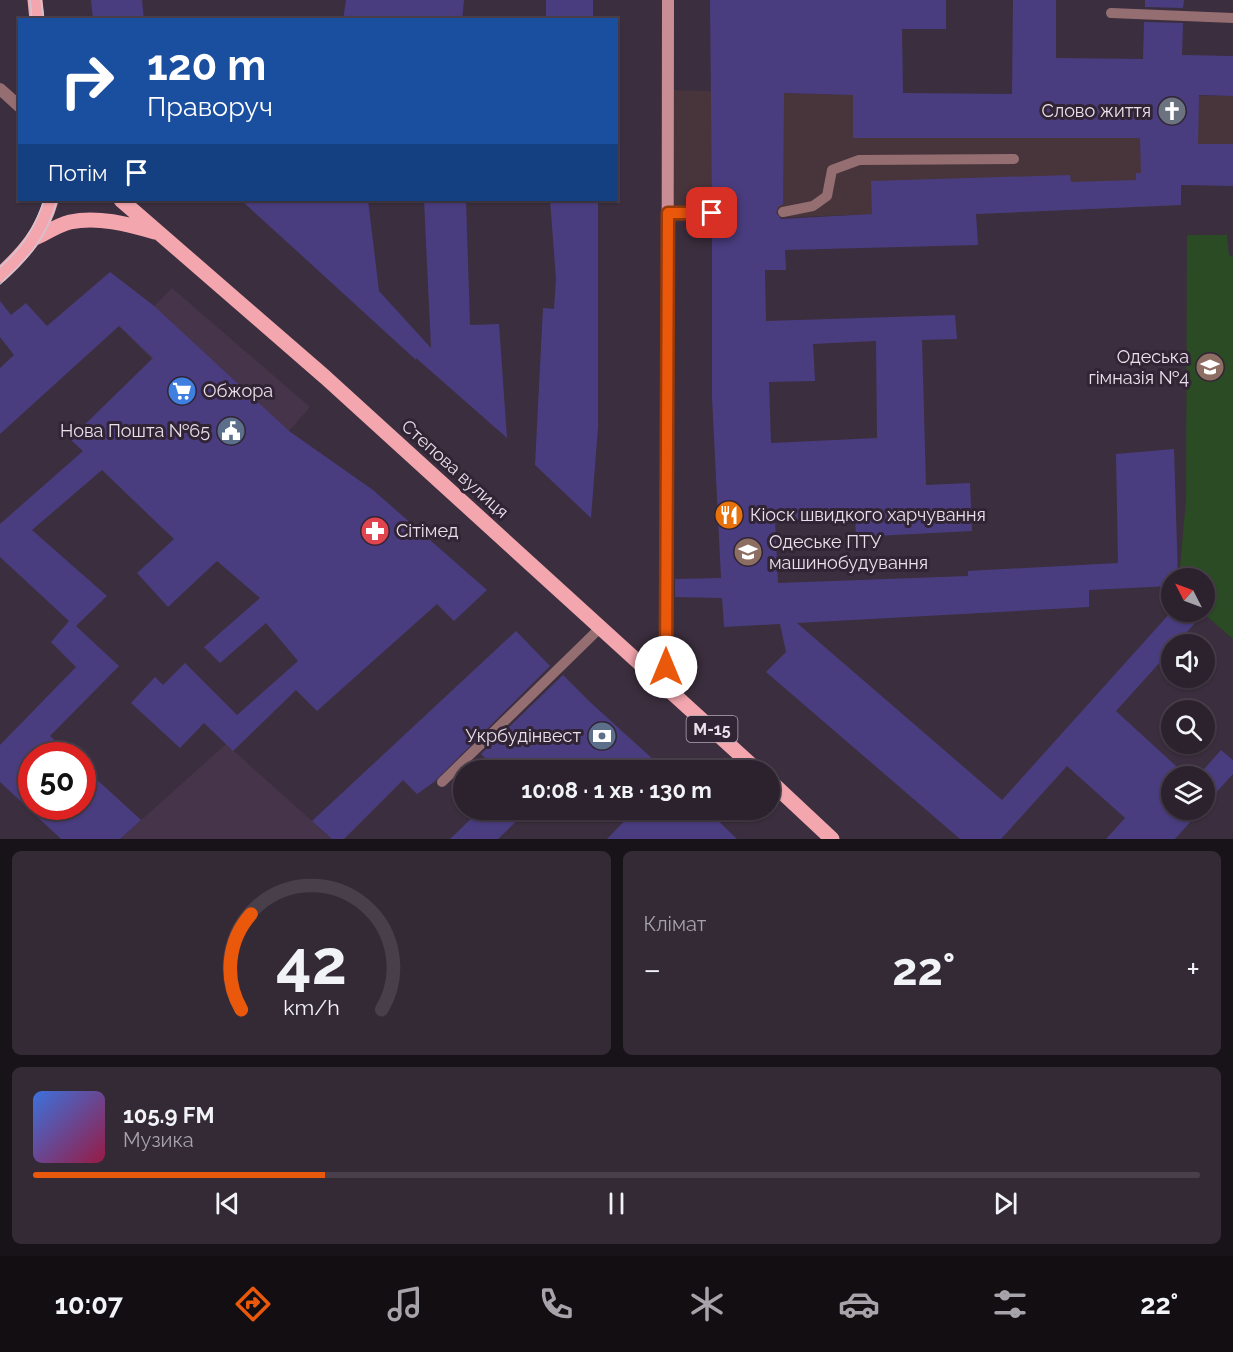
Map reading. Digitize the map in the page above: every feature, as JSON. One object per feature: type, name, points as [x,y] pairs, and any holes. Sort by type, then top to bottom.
[{"type":"main road","points":[[35,0],[37,18]]},
{"type":"main road","points":[[667,686],[668,0]]},
{"type":"main road","points":[[0,275],[35,238],[46,218],[51,201]]},
{"type":"main road","name":"Степова вулиця","points":[[123,201],[325,377],[746,760]]},
{"type":"main road","points":[[35,238],[68,222],[93,220],[129,224],[160,234]]},
{"type":"main road","points":[[780,790],[832,839]]},
{"type":"street","points":[[0,89],[18,105]]},
{"type":"lane","points":[[1111,13],[1233,18]]},
{"type":"lane","points":[[783,212],[813,206],[827,196],[832,170],[860,160],[1014,159]]},
{"type":"lane","points":[[668,213],[712,213]]},
{"type":"lane","points":[[442,782],[601,627]]},
{"type":"shaded area","points":[[670,90],[853,95],[1233,96],[1233,144],[1182,144],[1181,205],[976,214],[872,214],[671,222]]},
{"type":"shaded area","name":"Обжора","points":[[172,288],[310,407],[289,431],[245,451],[165,531],[70,439],[152,359],[127,334]]},
{"type":"shaded area","points":[[226,744],[332,839],[120,839]]},
{"type":"green space","name":"Одеська гімназія №4","points":[[1187,235],[1227,235],[1229,255],[1233,257],[1233,639],[1213,622],[1215,568],[1180,568],[1186,499]]},
{"type":"building","points":[[91,0],[142,0],[144,18],[93,18]]},
{"type":"building","points":[[346,0],[464,0],[462,18],[343,18]]},
{"type":"building","points":[[546,0],[593,0],[593,18],[546,18]]},
{"type":"building","points":[[710,0],[946,0],[946,29],[902,29],[903,93],[1012,94],[1013,0],[1056,0],[1056,58],[1143,59],[1144,22],[1183,23],[1182,55],[1233,56],[1233,96],[1199,95],[1198,144],[1233,144],[1233,186],[1181,185],[1181,205],[976,214],[978,245],[785,250],[786,270],[765,270],[766,321],[955,315],[957,339],[922,340],[926,485],[970,483],[972,531],[856,537],[855,516],[775,521],[778,583],[968,576],[968,571],[1118,563],[1116,454],[1174,449],[1178,568],[1161,568],[1161,587],[1089,590],[1089,607],[797,623],[1002,800],[1162,622],[1196,622],[1185,634],[1161,634],[1161,661],[1116,711],[1176,766],[1161,766],[1161,820],[1192,820],[1175,839],[1106,839],[1125,818],[1067,766],[1001,839],[960,839],[766,672],[786,652],[780,624],[724,627],[722,598],[675,597],[675,579],[721,578],[712,397],[712,221],[719,213],[718,209],[712,206]],"holes":[[[784,93],[853,95],[853,138],[1140,138],[1141,173],[1136,173],[1136,180],[1071,182],[1070,175],[871,181],[872,214],[781,219],[776,213],[778,207],[783,204]],[[876,341],[877,438],[771,443],[769,382],[815,381],[813,344]]]},
{"type":"building","points":[[1145,0],[1184,0],[1183,8],[1145,7]]},
{"type":"building","points":[[242,201],[368,201],[379,291],[431,348],[424,201],[466,201],[470,325],[499,324],[507,438],[416,358],[416,360]]},
{"type":"building","points":[[550,201],[598,201],[598,427],[591,518],[535,465],[543,308],[554,309],[556,279]]},
{"type":"building","points":[[110,272],[153,305],[289,431],[373,490],[487,590],[454,621],[437,604],[317,711],[296,690],[233,751],[204,723],[180,748],[131,703],[155,677],[163,685],[185,663],[237,715],[298,661],[266,623],[220,663],[204,647],[260,598],[217,561],[168,607],[137,573],[174,539],[102,470],[32,530],[107,596],[76,626],[119,666],[50,736],[57,742],[18,742],[18,799],[0,782],[0,745],[76,667],[51,642],[69,621],[0,557],[0,524],[83,451],[70,439],[153,358],[119,326],[0,434],[0,368],[14,355],[0,337],[0,301],[11,315],[26,303],[47,326]]},
{"type":"building","points":[[516,631],[550,666],[456,760],[453,760],[453,763],[434,782],[417,794],[403,780],[344,839],[332,839],[312,821]]},
{"type":"building","points":[[563,675],[654,760],[487,760],[481,754]]},
{"type":"building","points":[[1221,750],[1233,760],[1233,774],[1215,794],[1215,766],[1207,766]]},
{"type":"building","points":[[96,779],[141,820],[120,839],[61,839],[41,820],[96,820]]},
{"type":"building","points":[[470,820],[518,820],[498,839],[450,839]]},
{"type":"building","points":[[625,820],[717,820],[737,839],[607,839]]},
{"type":"tram line","points":[[30,0],[32,18]]},
{"type":"tram line","points":[[41,0],[44,18]]},
{"type":"tram line","points":[[0,267],[15,253],[27,236],[44,201]]},
{"type":"tram line","points":[[0,284],[36,246],[48,225],[57,201]]},
{"type":"place","name":"Слово життя","points":[[1172,111]]},
{"type":"place","name":"Одеська гімназія №4","points":[[1210,367]]},
{"type":"place","name":"Обжора","points":[[182,391]]},
{"type":"place","name":"Нова Пошта №65","points":[[231,431]]},
{"type":"place","name":"Кіоск швидкого харчування","points":[[729,515]]},
{"type":"place","name":"Сітімед","points":[[375,531]]},
{"type":"place","name":"Одеське ПТУ машинобудування","points":[[748,552]]},
{"type":"place","name":"Укрбудінвест","points":[[602,736]]},
{"type":"route","points":[[666,667],[668,213],[712,213]]}]
